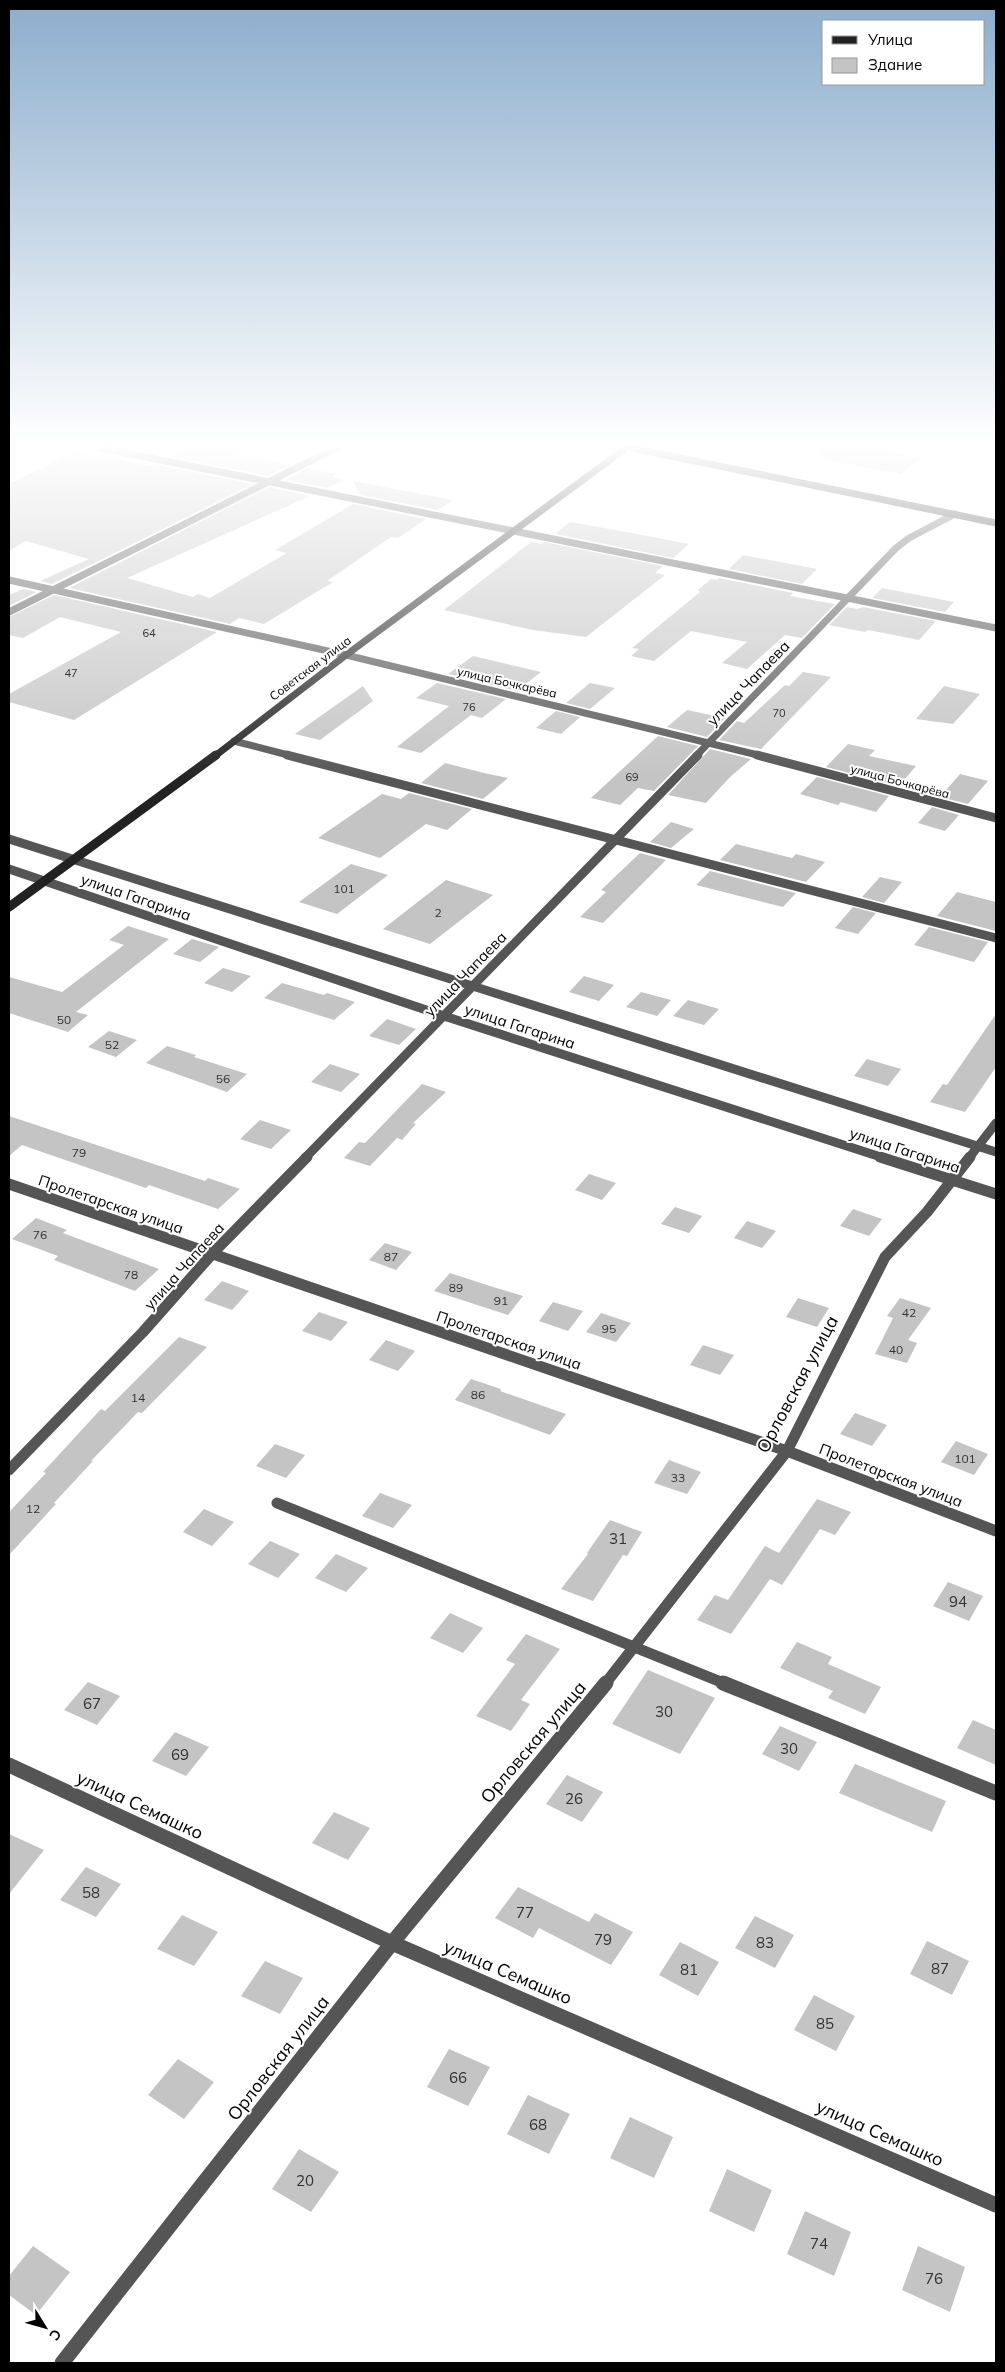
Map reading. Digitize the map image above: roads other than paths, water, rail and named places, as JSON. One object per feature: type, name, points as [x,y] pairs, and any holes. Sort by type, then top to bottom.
[{"type":"street","points":[[9,612],[115,559]]},
{"type":"street","name":"Советская улица","points":[[9,906],[234,741],[474,559]]},
{"type":"street","points":[[655,559],[996,628]]},
{"type":"street","name":"улица Чапаева","points":[[9,1470],[143,1332],[212,1254],[886,559]]},
{"type":"street","name":"улица Бочкарёва","points":[[9,580],[346,655],[709,742],[996,818]]},
{"type":"street","points":[[234,741],[996,938]]},
{"type":"street","name":"улица Гагарина","points":[[9,839],[996,1152]]},
{"type":"street","name":"улица Гагарина","points":[[9,869],[444,1016],[996,1194]]},
{"type":"street","name":"Орловская улица","points":[[62,2363],[392,1943],[634,1649],[787,1451],[885,1258],[927,1212],[996,1123]]},
{"type":"street","name":"Пролетарская улица","points":[[9,1184],[787,1451],[996,1531]]},
{"type":"street","points":[[277,1504],[996,1793]]},
{"type":"street","name":"улица Семашко","points":[[9,1765],[392,1943],[996,2205]]}]
